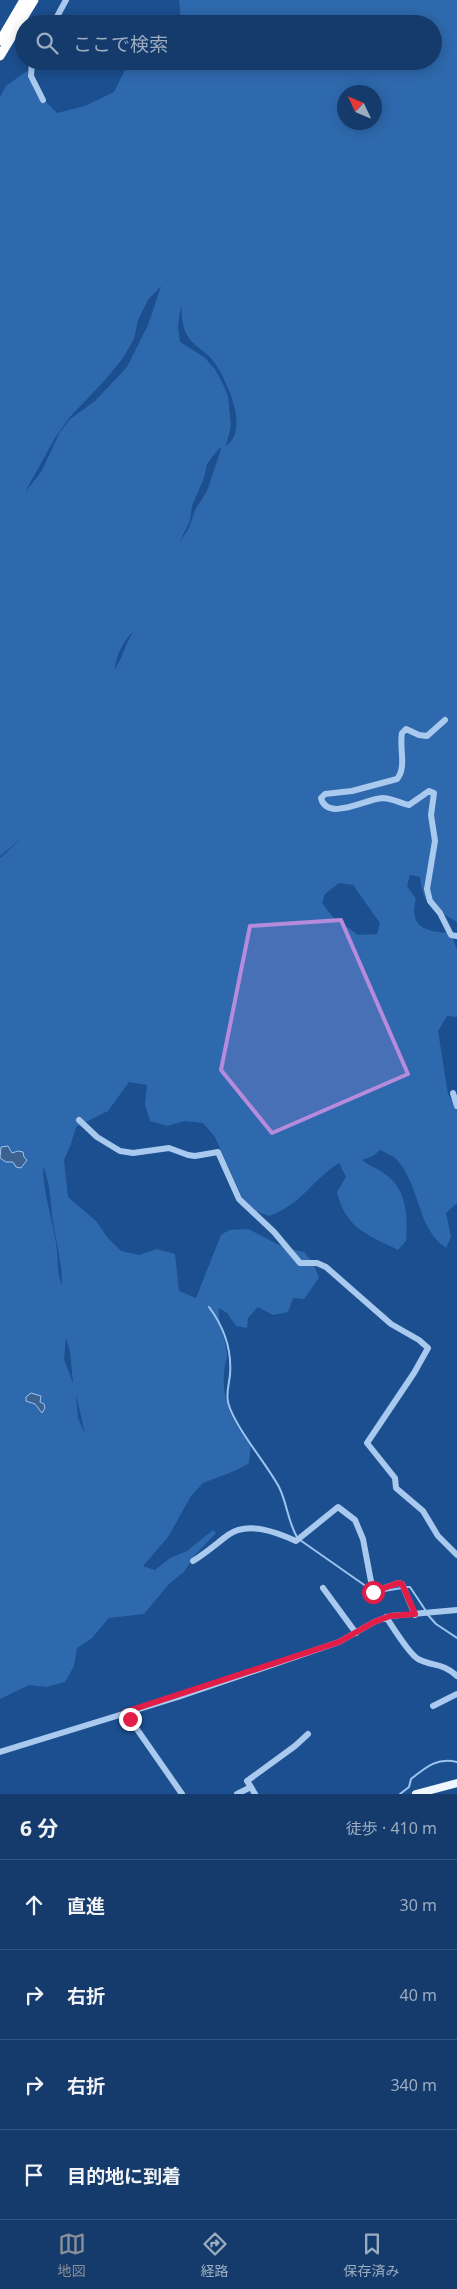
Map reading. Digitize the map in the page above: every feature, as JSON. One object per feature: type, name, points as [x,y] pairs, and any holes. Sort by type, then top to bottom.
[{"type":"highway","points":[[0,40],[24,0]]},
{"type":"highway","points":[[25,15],[34,0]]},
{"type":"highway","points":[[0,56],[15,31]]},
{"type":"main road","points":[[416,1794],[457,1783]]},
{"type":"street","points":[[58,15],[66,0]]},
{"type":"street","points":[[31,70],[31,76],[43,100]]},
{"type":"street","points":[[445,720],[427,736],[419,735],[406,729],[402,733],[401,775],[397,779],[352,791],[324,794],[321,798],[322,803],[327,807],[343,809],[380,798],[410,805],[429,791],[434,793],[430,815],[435,841],[427,890],[430,901],[440,913],[451,935],[457,936]]},
{"type":"street","points":[[453,1092],[457,1106]]},
{"type":"street","points":[[79,1120],[96,1138],[120,1151],[134,1153],[169,1148],[195,1156],[218,1152],[239,1199],[274,1232],[300,1263],[317,1262],[326,1266],[391,1324],[419,1340],[428,1348],[367,1443],[395,1478],[396,1488],[423,1511],[438,1536],[457,1555]]},
{"type":"street","points":[[193,1561],[211,1550],[229,1534],[239,1531],[258,1528],[296,1541],[338,1507],[355,1520],[363,1538],[373,1592],[398,1583],[402,1584],[415,1614]]},
{"type":"street","points":[[323,1588],[356,1633]]},
{"type":"street","points":[[0,1752],[339,1642],[386,1617],[457,1610]]},
{"type":"street","points":[[386,1617],[416,1658],[428,1663],[440,1664],[457,1676]]},
{"type":"street","points":[[433,1706],[457,1694]]},
{"type":"street","points":[[125,1712],[182,1794]]},
{"type":"street","points":[[255,1794],[247,1781],[295,1746],[308,1734]]},
{"type":"street","points":[[237,1794],[251,1787]]},
{"type":"highlighted area","points":[[341,920],[408,1074],[272,1133],[221,1070],[250,926]]},
{"type":"shaded area","points":[[179,0],[457,0],[457,922],[431,906],[424,895],[420,877],[410,875],[407,886],[416,899],[414,909],[417,922],[427,929],[451,933],[457,950],[457,1017],[447,1016],[438,1031],[448,1094],[457,1109],[457,1203],[446,1213],[451,1237],[446,1248],[436,1240],[429,1229],[410,1181],[396,1159],[380,1150],[373,1156],[362,1160],[392,1180],[402,1196],[407,1222],[406,1241],[398,1250],[359,1229],[346,1214],[337,1192],[346,1177],[339,1163],[290,1206],[269,1216],[252,1210],[241,1195],[215,1137],[203,1123],[185,1121],[167,1126],[150,1121],[145,1104],[147,1085],[129,1082],[108,1111],[76,1127],[64,1160],[68,1197],[96,1221],[107,1237],[121,1251],[139,1255],[157,1249],[175,1254],[179,1291],[196,1298],[221,1235],[229,1230],[248,1229],[285,1248],[304,1252],[313,1263],[319,1278],[304,1299],[293,1298],[288,1312],[273,1315],[258,1307],[248,1318],[247,1328],[236,1326],[227,1313],[219,1308],[219,1320],[227,1354],[224,1371],[225,1393],[230,1412],[238,1428],[251,1444],[249,1463],[237,1470],[203,1483],[191,1496],[168,1537],[143,1566],[155,1570],[170,1558],[187,1551],[213,1530],[216,1533],[194,1556],[184,1572],[170,1583],[144,1614],[109,1618],[92,1638],[77,1648],[74,1666],[65,1682],[47,1687],[29,1685],[0,1699],[0,858],[22,838],[0,856],[0,97],[6,86],[27,71],[39,95],[57,113],[85,106],[114,92],[125,70],[442,70],[442,15],[180,15]],"holes":[[[161,286],[148,325],[127,367],[95,401],[70,419],[60,432],[41,472],[25,492],[55,438],[69,418],[123,358],[134,339],[138,320],[148,300]],[[181,305],[185,332],[214,362],[230,392],[234,405],[236,428],[233,438],[226,446],[231,426],[228,396],[215,369],[204,357],[180,342],[178,326]],[[220,447],[221,449],[207,491],[195,510],[189,528],[179,543],[190,521],[192,506],[204,478],[207,464]],[[133,632],[120,660],[115,669],[115,664],[124,643]],[[339,883],[353,885],[380,923],[377,934],[358,935],[333,917],[322,903],[325,894]],[[43,1166],[47,1177],[61,1267],[62,1285],[59,1275],[57,1248],[44,1185]],[[66,1338],[70,1351],[73,1383],[64,1359]],[[76,1394],[85,1434],[78,1418]]]},
{"type":"shaded area","points":[[8,1146],[12,1153],[23,1152],[27,1160],[21,1168],[16,1167],[13,1162],[6,1162],[0,1158],[1,1147]]},
{"type":"shaded area","points":[[31,1393],[41,1396],[40,1402],[44,1404],[45,1408],[42,1413],[35,1404],[26,1401],[26,1397]]},
{"type":"waterway","points":[[209,1307],[223,1331],[230,1357],[227,1399],[231,1411],[236,1422],[279,1487],[297,1537]]},
{"type":"waterway","points":[[300,1540],[370,1589]]},
{"type":"waterway","points":[[406,1587],[410,1587],[426,1611]]},
{"type":"waterway","points":[[384,1591],[402,1588]]},
{"type":"waterway","points":[[428,1615],[436,1624],[457,1638]]},
{"type":"waterway","points":[[400,1794],[409,1787],[411,1779],[432,1764],[444,1761],[457,1762]]},
{"type":"route","points":[[130,1719],[125,1712],[178,1697],[339,1642],[374,1622],[390,1616],[415,1614],[402,1584],[398,1583],[373,1592]]}]
